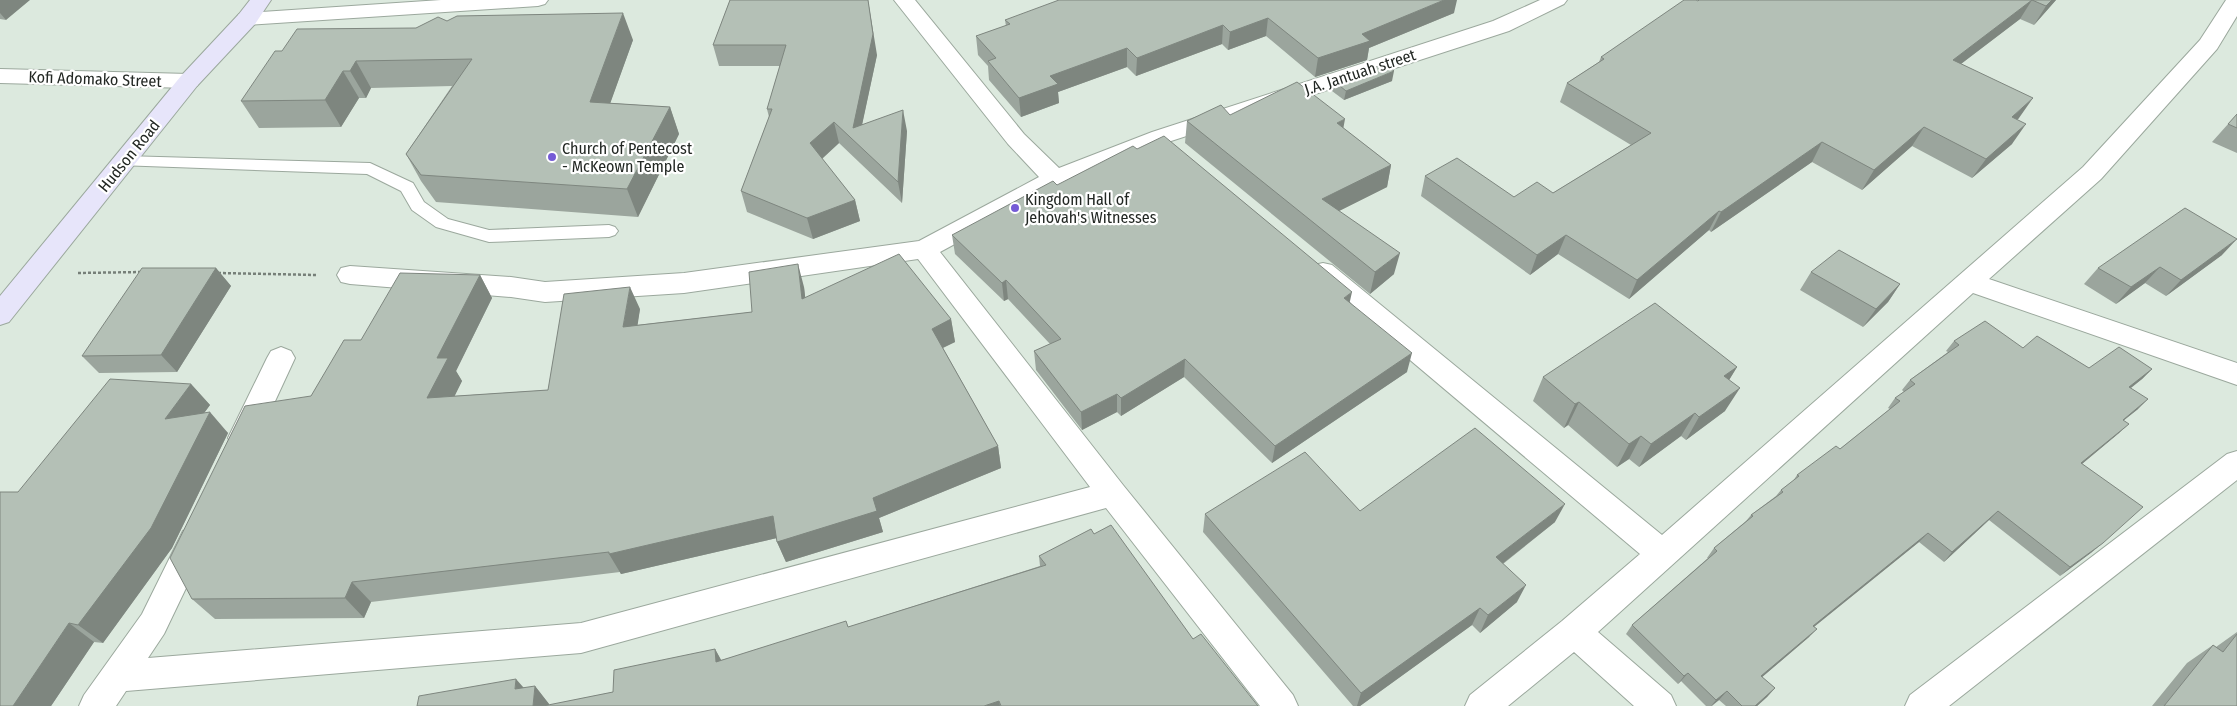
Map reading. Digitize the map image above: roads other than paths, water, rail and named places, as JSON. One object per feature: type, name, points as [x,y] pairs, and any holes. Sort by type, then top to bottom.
[{"type":"street","name":"Hudson Road","points":[[0,315],[189,81],[247,19],[261,0]]},
{"type":"street","points":[[247,19],[538,0]]},
{"type":"street","points":[[904,0],[1016,139],[1055,179]]},
{"type":"street","name":"J.A. Jantuah street","points":[[924,249],[1055,179],[1160,137],[1501,26],[1557,0]]},
{"type":"street","points":[[1482,706],[1574,632],[2092,173],[2210,44],[2236,0]]},
{"type":"street","name":"Kofi Adomako Street","points":[[0,76],[189,81]]},
{"type":"street","points":[[1160,137],[1182,156]]},
{"type":"street","points":[[350,275],[511,287],[545,292],[684,283],[924,249],[1112,494],[1281,706]]},
{"type":"street","points":[[1304,257],[1662,553]]},
{"type":"street","points":[[1969,282],[2237,374]]},
{"type":"street","points":[[230,464],[281,358]]},
{"type":"street","points":[[1922,706],[2237,463]]},
{"type":"street","points":[[118,676],[581,638],[1112,494]]},
{"type":"street","points":[[96,706],[153,624],[204,518]]},
{"type":"street","points":[[1574,632],[1659,706]]},
{"type":"lane","points":[[124,162],[370,169],[406,187],[418,206],[442,223],[490,236],[609,231]]},
{"type":"place","name":"Church of Pentecost - McKeown Temple","points":[[552,157]]},
{"type":"place","name":"Kingdom Hall of Jehovah's Witnesses","points":[[1015,208]]}]
